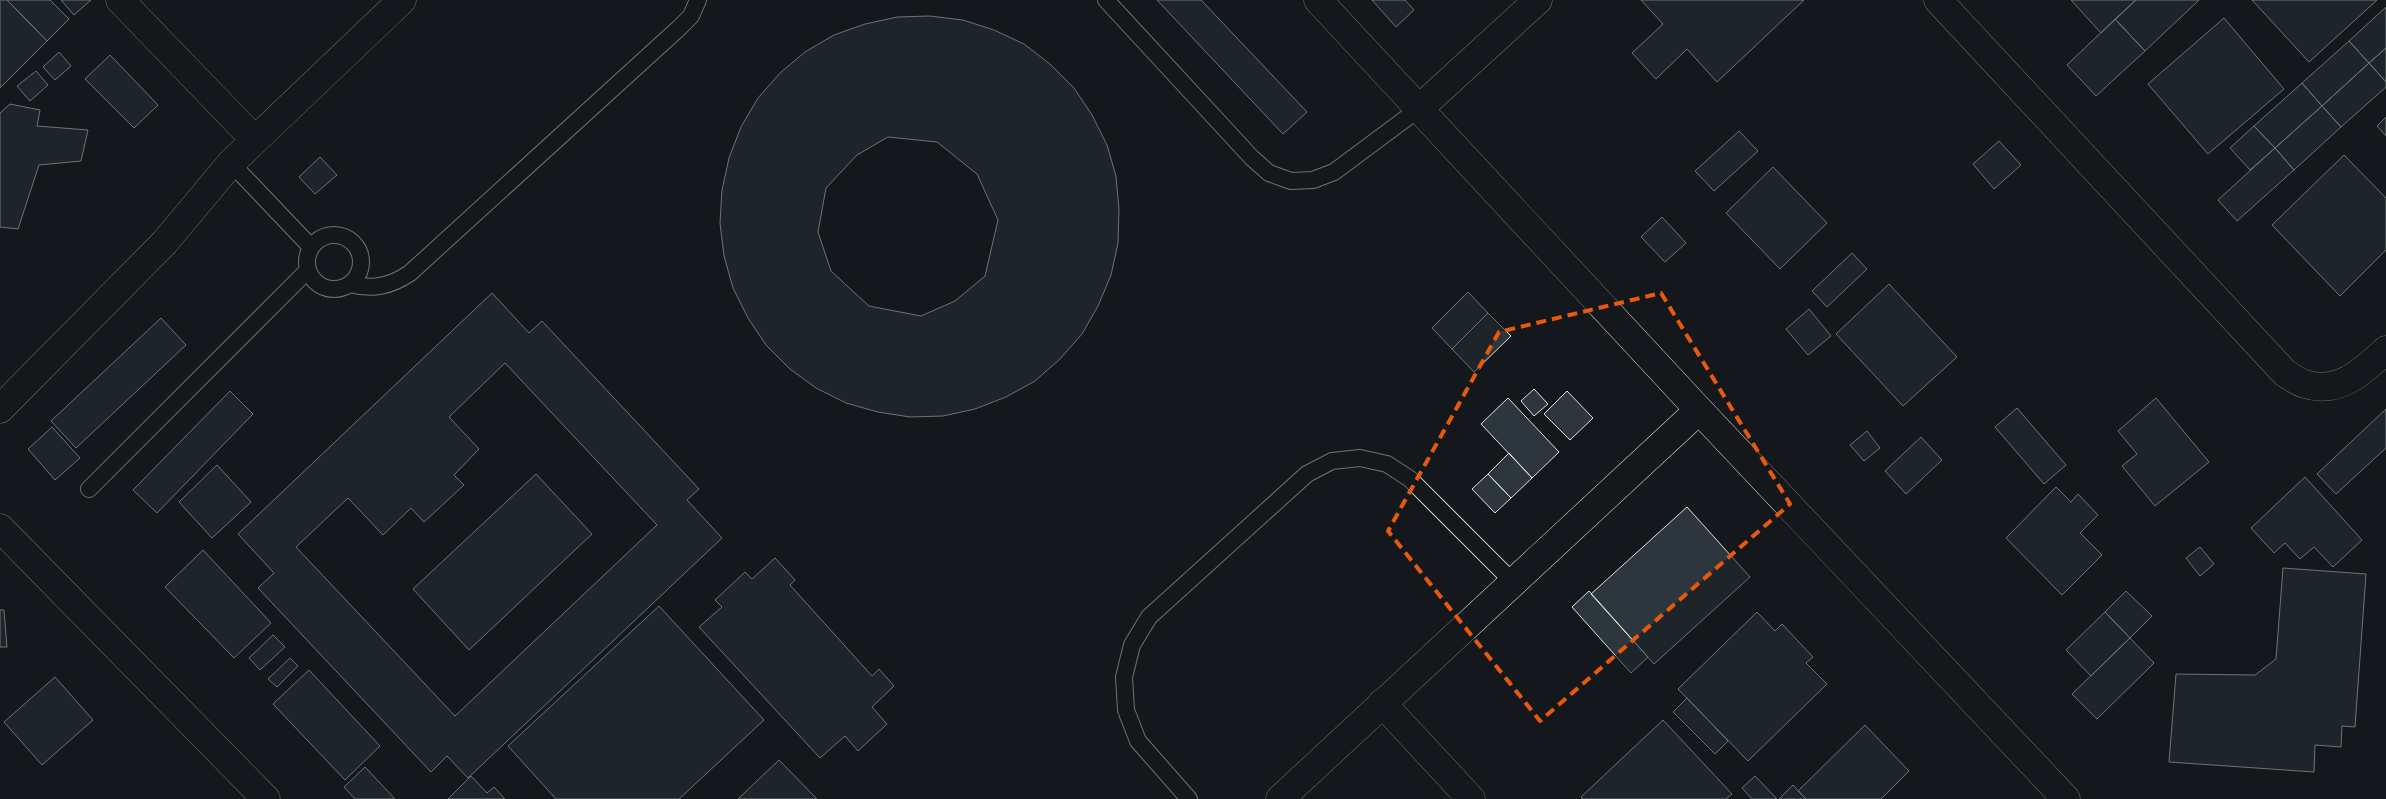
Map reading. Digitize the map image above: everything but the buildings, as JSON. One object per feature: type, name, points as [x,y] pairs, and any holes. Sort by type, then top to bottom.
[{"type":"street","points":[[120,0],[255,140]]},
{"type":"street","points":[[0,409],[165,242],[232,163],[402,0]]},
{"type":"street","points":[[1318,0],[1698,410],[2066,799]]},
{"type":"street","points":[[1420,108],[1538,0]]},
{"type":"street","points":[[1938,0],[2285,373],[2304,384],[2328,387],[2350,381],[2386,350]]},
{"type":"street","points":[[1280,799],[1698,410]]},
{"type":"street","points":[[0,528],[266,799]]},
{"type":"street","points":[[1382,703],[1471,799]]},
{"type":"lane","points":[[350,284],[363,287],[388,285],[410,273],[679,28],[691,16],[698,0]]},
{"type":"lane","points":[[1106,0],[1252,158],[1269,173],[1291,181],[1313,180],[1334,172],[1420,108]]},
{"type":"lane","points":[[232,163],[312,246]]},
{"type":"lane","points":[[332,234],[343,236],[354,242],[360,252],[361,264],[358,275],[350,284],[341,288],[330,289],[313,279],[308,270],[307,258],[312,246],[320,238],[332,234]]},
{"type":"lane","points":[[90,489],[308,270]]},
{"type":"lane","points":[[1189,799],[1138,741],[1126,710],[1124,677],[1132,645],[1149,617],[1307,474],[1332,461],[1360,458],[1387,464],[1410,479],[1513,582]]},
{"type":"highlighted area","points":[[1661,293],[1790,504],[1540,721],[1388,531],[1499,332]]}]
